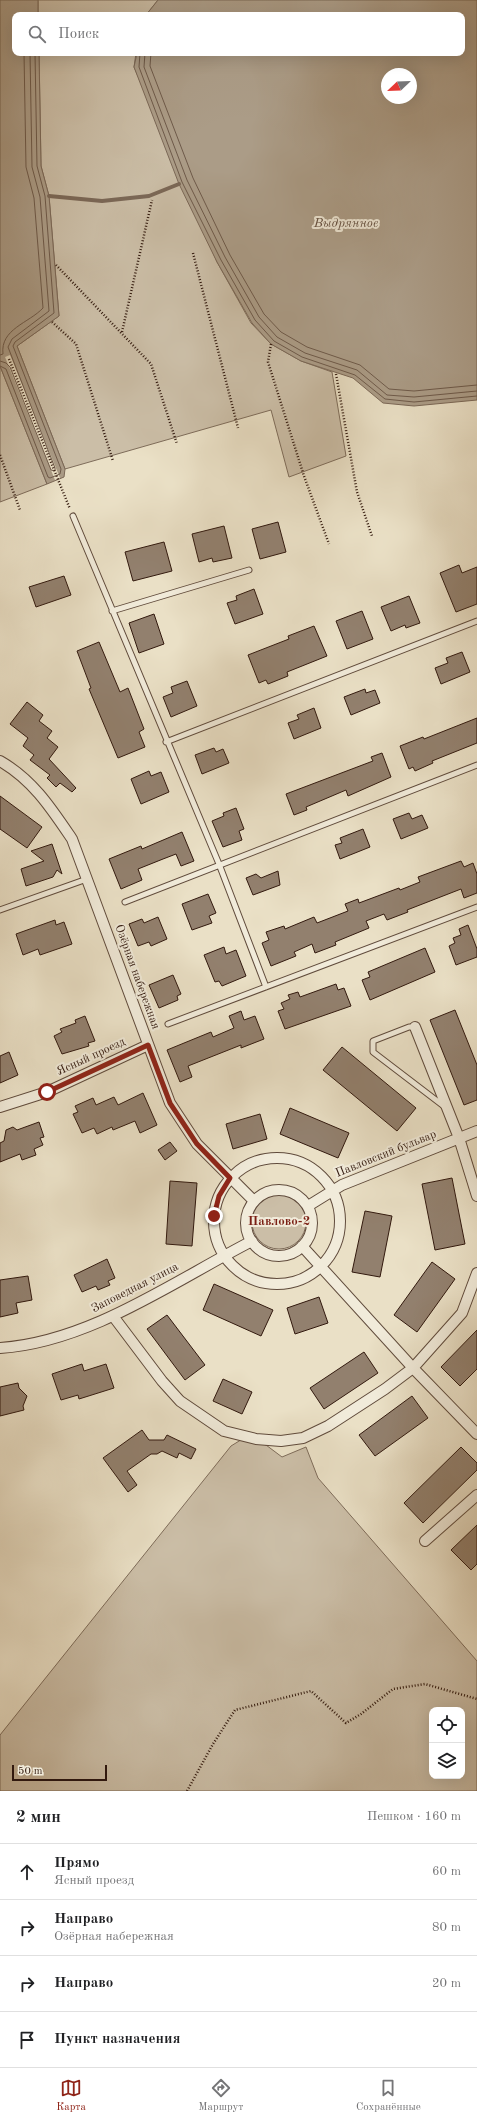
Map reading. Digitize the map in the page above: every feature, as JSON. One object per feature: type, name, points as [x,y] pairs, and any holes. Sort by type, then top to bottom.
[{"type":"street","name":"Озёрная набережная","points":[[0,761],[15,770],[48,803],[72,839],[170,1103],[197,1144],[254,1201]]},
{"type":"street","points":[[415,1027],[459,1138],[477,1196]]},
{"type":"street","name":"Ясный проезд","points":[[0,1107],[47,1092],[148,1045]]},
{"type":"street","name":"Павловский бульвар","points":[[308,1206],[333,1190],[477,1132]]},
{"type":"street","points":[[284,1158],[303,1163],[320,1174],[333,1190],[341,1222],[339,1238],[332,1253],[321,1267],[303,1279],[282,1285],[259,1282],[239,1272],[224,1256],[216,1236],[214,1216],[219,1196],[230,1178],[246,1166],[264,1159],[284,1158]]},
{"type":"street","points":[[276,1190],[288,1191],[300,1197],[308,1206],[312,1216],[312,1227],[308,1238],[302,1246],[293,1253],[281,1255],[270,1254],[260,1249],[252,1241],[246,1220],[254,1201],[264,1193],[276,1190]]},
{"type":"street","name":"Заповедная улица","points":[[0,1348],[55,1338],[114,1316],[252,1241]]},
{"type":"street","points":[[302,1246],[413,1368],[477,1434]]},
{"type":"street","points":[[114,1316],[162,1381],[180,1401],[224,1431],[256,1439],[281,1441],[303,1438],[328,1426],[385,1389],[413,1368],[462,1313],[477,1273]]},
{"type":"street","points":[[426,1541],[477,1495]]},
{"type":"lane","points":[[72,516],[218,864],[266,986]]},
{"type":"lane","points":[[112,611],[249,570]]},
{"type":"lane","points":[[166,742],[477,621]]},
{"type":"lane","points":[[125,902],[218,864],[477,765]]},
{"type":"lane","points":[[0,910],[87,879]]},
{"type":"lane","points":[[168,1024],[477,907]]},
{"type":"lane","points":[[415,1027],[373,1041],[373,1052],[447,1108]]},
{"type":"path","points":[[122,333],[152,200]]},
{"type":"path","points":[[193,253],[238,428]]},
{"type":"path","points":[[56,266],[151,364],[177,444]]},
{"type":"path","points":[[52,322],[76,344],[113,461]]},
{"type":"path","points":[[271,344],[268,362],[304,476],[328,544]]},
{"type":"path","points":[[9,359],[72,516]]},
{"type":"path","points":[[336,374],[357,492],[372,536]]},
{"type":"path","points":[[0,455],[20,510]]},
{"type":"path","points":[[187,1791],[213,1744],[235,1710],[311,1691],[346,1723],[361,1714],[393,1689],[425,1684],[477,1699]]},
{"type":"shaded area","points":[[38,0],[158,0],[148,12],[38,12]]},
{"type":"shaded area","points":[[39,56],[136,56],[134,67],[217,262],[251,323],[271,344],[301,361],[332,372],[346,456],[289,477],[271,410],[65,469],[17,346],[59,316],[49,196],[41,166]]},
{"type":"shaded area","points":[[0,366],[47,484],[0,502]]},
{"type":"shaded area","points":[[279,1195],[289,1197],[298,1203],[304,1212],[306,1222],[304,1232],[298,1241],[289,1247],[279,1249],[269,1247],[260,1241],[254,1232],[252,1222],[254,1212],[260,1203],[269,1197]]},
{"type":"shaded area","points":[[244,1438],[266,1445],[282,1457],[306,1447],[318,1478],[477,1661],[477,1791],[0,1791],[0,1735],[231,1446]]},
{"type":"water","points":[[0,0],[38,0],[38,12],[12,12],[12,56],[39,56],[41,166],[49,196],[59,316],[17,346],[65,469],[64,477],[47,484],[0,366]]},
{"type":"water","name":"Выдрянное","points":[[158,0],[477,0],[477,400],[414,406],[383,403],[353,378],[301,361],[271,344],[252,323],[217,262],[179,184],[134,67],[136,56],[465,56],[465,12],[148,12]]},
{"type":"pier","points":[[10,355],[60,478],[55,480],[5,357]]},
{"type":"building","points":[[278,522],[286,552],[260,559],[252,529]]},
{"type":"building","points":[[224,526],[232,558],[213,562],[212,558],[199,562],[192,534]]},
{"type":"building","points":[[164,542],[172,571],[133,581],[125,552]]},
{"type":"building","points":[[459,565],[462,573],[477,567],[477,604],[456,612],[440,573]]},
{"type":"building","points":[[64,576],[71,595],[36,607],[29,587]]},
{"type":"building","points":[[254,589],[263,614],[235,624],[227,603],[237,600],[236,596]]},
{"type":"building","points":[[409,596],[420,623],[406,628],[405,625],[391,631],[381,607]]},
{"type":"building","points":[[362,611],[373,639],[347,649],[336,621]]},
{"type":"building","points":[[154,614],[164,644],[139,653],[129,623]]},
{"type":"building","points":[[314,626],[327,656],[287,672],[288,676],[268,684],[266,680],[259,683],[248,655],[289,639],[288,636]]},
{"type":"building","points":[[99,642],[120,692],[128,688],[144,729],[139,732],[145,747],[118,758],[89,689],[91,688],[77,651]]},
{"type":"building","points":[[462,652],[470,672],[441,684],[435,668],[448,663],[446,658]]},
{"type":"building","points":[[187,681],[197,706],[171,717],[163,697],[173,693],[171,687]]},
{"type":"building","points":[[365,689],[366,693],[375,690],[380,703],[351,715],[344,697]]},
{"type":"building","points":[[27,702],[43,715],[39,721],[52,731],[47,738],[58,747],[49,759],[76,788],[72,792],[60,783],[56,787],[47,778],[50,775],[30,760],[34,755],[23,746],[28,738],[10,724]]},
{"type":"building","points":[[314,708],[321,728],[294,739],[288,723],[299,719],[297,715]]},
{"type":"building","points":[[477,718],[477,743],[432,761],[433,763],[415,771],[413,767],[409,769],[400,746],[423,737],[424,739]]},
{"type":"building","points":[[214,748],[216,752],[223,749],[229,763],[202,774],[195,755]]},
{"type":"building","points":[[382,753],[391,777],[348,796],[346,790],[306,807],[307,810],[294,815],[286,794],[373,761],[371,757]]},
{"type":"building","points":[[149,771],[151,776],[161,772],[169,792],[141,804],[131,779]]},
{"type":"building","points":[[0,796],[42,827],[27,848],[0,829]]},
{"type":"building","points":[[236,808],[244,829],[239,831],[242,840],[223,847],[212,821],[224,816],[223,813]]},
{"type":"building","points":[[409,813],[412,819],[422,815],[428,828],[401,839],[393,819]]},
{"type":"building","points":[[363,829],[370,847],[340,859],[335,845],[342,843],[340,838]]},
{"type":"building","points":[[182,832],[194,861],[181,866],[176,854],[138,869],[142,880],[121,889],[109,859],[141,846],[142,849]]},
{"type":"building","points":[[52,844],[62,874],[57,870],[53,877],[26,886],[21,869],[44,861],[31,851]]},
{"type":"building","points":[[461,861],[464,867],[473,863],[477,874],[477,893],[464,898],[461,889],[407,910],[408,912],[387,920],[384,914],[366,921],[369,928],[335,942],[336,945],[315,953],[312,944],[294,952],[296,956],[271,966],[262,943],[269,940],[266,932],[284,926],[285,929],[314,917],[317,923],[348,911],[345,904],[358,899],[359,903],[399,888],[400,890],[420,882],[418,877]]},
{"type":"building","points":[[278,871],[280,885],[253,895],[246,878],[256,874],[261,878]]},
{"type":"building","points":[[208,894],[216,913],[209,916],[212,923],[192,930],[182,904]]},
{"type":"building","points":[[158,917],[167,939],[151,946],[149,942],[138,946],[129,924],[142,919],[144,923]]},
{"type":"building","points":[[55,920],[56,925],[64,922],[72,944],[40,955],[38,949],[23,955],[16,934]]},
{"type":"building","points":[[468,925],[477,949],[477,957],[456,965],[449,946],[455,943],[453,938],[461,935],[459,929]]},
{"type":"building","points":[[224,947],[226,954],[236,950],[246,976],[222,986],[219,981],[215,982],[204,955]]},
{"type":"building","points":[[425,948],[435,972],[370,1000],[362,980],[370,977],[368,972]]},
{"type":"building","points":[[173,975],[181,994],[177,996],[178,1000],[159,1008],[149,985]]},
{"type":"building","points":[[336,984],[338,990],[344,988],[351,1006],[285,1029],[278,1011],[284,1009],[281,1003],[290,999],[288,995],[298,992],[300,997]]},
{"type":"building","points":[[455,1010],[477,1065],[477,1100],[464,1105],[430,1020]]},
{"type":"building","points":[[241,1011],[244,1020],[255,1016],[264,1039],[241,1048],[241,1045],[188,1066],[192,1077],[180,1082],[167,1050],[211,1032],[213,1037],[234,1028],[229,1016]]},
{"type":"building","points":[[85,1016],[95,1041],[88,1043],[89,1046],[62,1054],[54,1036],[62,1032],[60,1029],[76,1023],[75,1020]]},
{"type":"building","points":[[342,1047],[416,1108],[397,1131],[323,1070]]},
{"type":"building","points":[[9,1052],[18,1075],[0,1083],[0,1056]]},
{"type":"building","points":[[143,1093],[157,1125],[140,1133],[135,1121],[113,1130],[112,1127],[97,1134],[94,1128],[82,1133],[73,1114],[78,1112],[75,1106],[93,1098],[96,1105],[114,1097],[118,1105]]},
{"type":"building","points":[[290,1108],[349,1133],[338,1158],[280,1134]]},
{"type":"building","points":[[260,1114],[267,1139],[233,1149],[226,1124]]},
{"type":"building","points":[[39,1122],[44,1137],[40,1138],[43,1145],[34,1149],[36,1155],[22,1160],[20,1154],[0,1162],[0,1143],[4,1141],[6,1130],[13,1127],[17,1130]]},
{"type":"building","points":[[170,1142],[177,1151],[165,1160],[158,1150]]},
{"type":"building","points":[[452,1178],[465,1244],[435,1250],[422,1184]]},
{"type":"building","points":[[170,1181],[197,1183],[192,1246],[166,1244]]},
{"type":"building","points":[[365,1211],[392,1216],[380,1277],[352,1272]]},
{"type":"building","points":[[107,1259],[115,1278],[108,1281],[110,1285],[98,1290],[96,1286],[82,1292],[74,1275]]},
{"type":"building","points":[[432,1262],[455,1279],[417,1332],[394,1315]]},
{"type":"building","points":[[28,1276],[32,1300],[16,1303],[18,1313],[0,1317],[0,1280]]},
{"type":"building","points":[[214,1284],[273,1310],[261,1336],[203,1310]]},
{"type":"building","points":[[319,1297],[328,1323],[295,1334],[287,1308]]},
{"type":"building","points":[[167,1315],[205,1365],[185,1380],[147,1329]]},
{"type":"building","points":[[477,1330],[477,1369],[460,1386],[441,1367]]},
{"type":"building","points":[[364,1352],[378,1373],[324,1409],[310,1388]]},
{"type":"building","points":[[82,1364],[84,1371],[106,1364],[114,1388],[79,1399],[78,1395],[61,1400],[52,1374]]},
{"type":"building","points":[[223,1379],[252,1392],[242,1414],[213,1401]]},
{"type":"building","points":[[18,1383],[19,1388],[27,1396],[23,1406],[24,1410],[0,1416],[0,1387]]},
{"type":"building","points":[[412,1396],[428,1418],[375,1456],[359,1435]]},
{"type":"building","points":[[142,1430],[149,1440],[164,1440],[167,1435],[196,1449],[191,1459],[179,1453],[177,1458],[162,1451],[157,1454],[151,1454],[127,1471],[137,1485],[128,1492],[103,1458]]},
{"type":"building","points":[[461,1447],[477,1463],[477,1470],[423,1523],[404,1503]]},
{"type":"building","points":[[477,1525],[477,1564],[471,1570],[451,1550]]},
{"type":"waterway","points":[[49,196],[102,201],[149,196],[179,184]]},
{"type":"district","name":"Павлово-2","points":[[279,1221]]},
{"type":"route","points":[[47,1092],[148,1045],[170,1103],[197,1144],[230,1178],[219,1196],[214,1216]]}]
